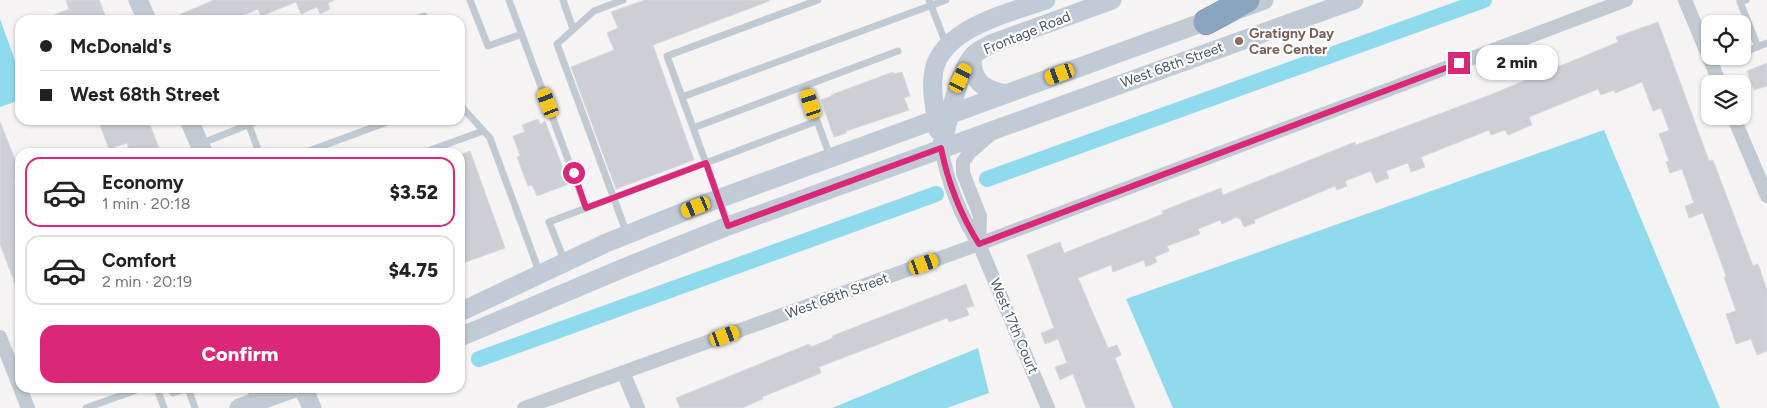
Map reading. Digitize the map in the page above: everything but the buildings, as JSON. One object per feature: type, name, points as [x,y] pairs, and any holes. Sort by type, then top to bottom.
[{"type":"highway","points":[[1206,22],[1247,0]]},
{"type":"main road","points":[[138,0],[145,15]]},
{"type":"main road","name":"Frontage Road","points":[[944,49],[968,30],[1046,0]]},
{"type":"main road","name":"Frontage Road","points":[[972,57],[991,44],[1097,3],[1112,0]]},
{"type":"main road","points":[[465,310],[627,235],[831,158],[1264,0]]},
{"type":"main road","name":"West 68th Street","points":[[465,334],[626,266],[728,226],[1354,0]]},
{"type":"main road","points":[[944,49],[932,76],[944,117]]},
{"type":"main road","points":[[972,57],[974,74],[980,84],[989,90],[1006,94]]},
{"type":"main road","points":[[941,148],[944,117],[972,57]]},
{"type":"main road","points":[[191,125],[201,148]]},
{"type":"main road","points":[[248,399],[274,393]]},
{"type":"main road","points":[[305,393],[312,408]]},
{"type":"street","name":"West 68th Street","points":[[524,408],[979,244],[1626,0]]},
{"type":"street","points":[[1685,0],[1701,38]]},
{"type":"street","points":[[1738,125],[1767,196]]},
{"type":"street","name":"West 17th Court","points":[[979,244],[980,216],[963,174],[963,162],[969,153],[1002,126]]},
{"type":"street","name":"West 17th Court","points":[[941,148],[946,173],[965,223],[979,244],[1048,408]]},
{"type":"street","points":[[0,337],[15,375]]},
{"type":"street","points":[[623,372],[638,408]]},
{"type":"street","points":[[22,393],[28,408]]},
{"type":"lane","points":[[470,0],[488,46],[522,34]]},
{"type":"lane","points":[[510,0],[586,208]]},
{"type":"lane","points":[[563,0],[573,29]]},
{"type":"lane","points":[[623,0],[594,11],[557,44],[627,235]]},
{"type":"lane","points":[[728,226],[667,56],[818,0]]},
{"type":"lane","points":[[682,97],[930,3],[946,0]]},
{"type":"lane","points":[[1742,1],[1758,47]]},
{"type":"lane","points":[[930,3],[944,49]]},
{"type":"lane","points":[[1751,50],[1767,43]]},
{"type":"lane","points":[[693,128],[898,51]]},
{"type":"lane","points":[[806,86],[831,158]]},
{"type":"lane","points":[[465,111],[490,138],[540,275]]},
{"type":"lane","points":[[565,263],[549,222],[817,122]]},
{"type":"lane","points":[[201,148],[243,125]]},
{"type":"lane","points":[[249,125],[258,148]]},
{"type":"lane","points":[[317,148],[380,125]]},
{"type":"lane","points":[[436,148],[483,131]]},
{"type":"lane","points":[[86,408],[128,393]]},
{"type":"lane","points":[[159,393],[164,408]]},
{"type":"lane","points":[[189,393],[195,408]]},
{"type":"water","points":[[0,19],[15,60],[15,102],[0,107]]},
{"type":"water","points":[[1604,130],[1720,408],[1173,408],[1126,299]]},
{"type":"water","points":[[978,348],[989,393],[947,408],[832,408]]},
{"type":"waterway","points":[[987,179],[1484,0]]},
{"type":"waterway","points":[[479,359],[936,194]]},
{"type":"place","name":"Gratigny Day Care Center","points":[[1239,41]]},
{"type":"route","points":[[574,173],[586,208],[706,163],[728,226],[941,148],[946,173],[965,223],[979,244],[1459,63]]}]
